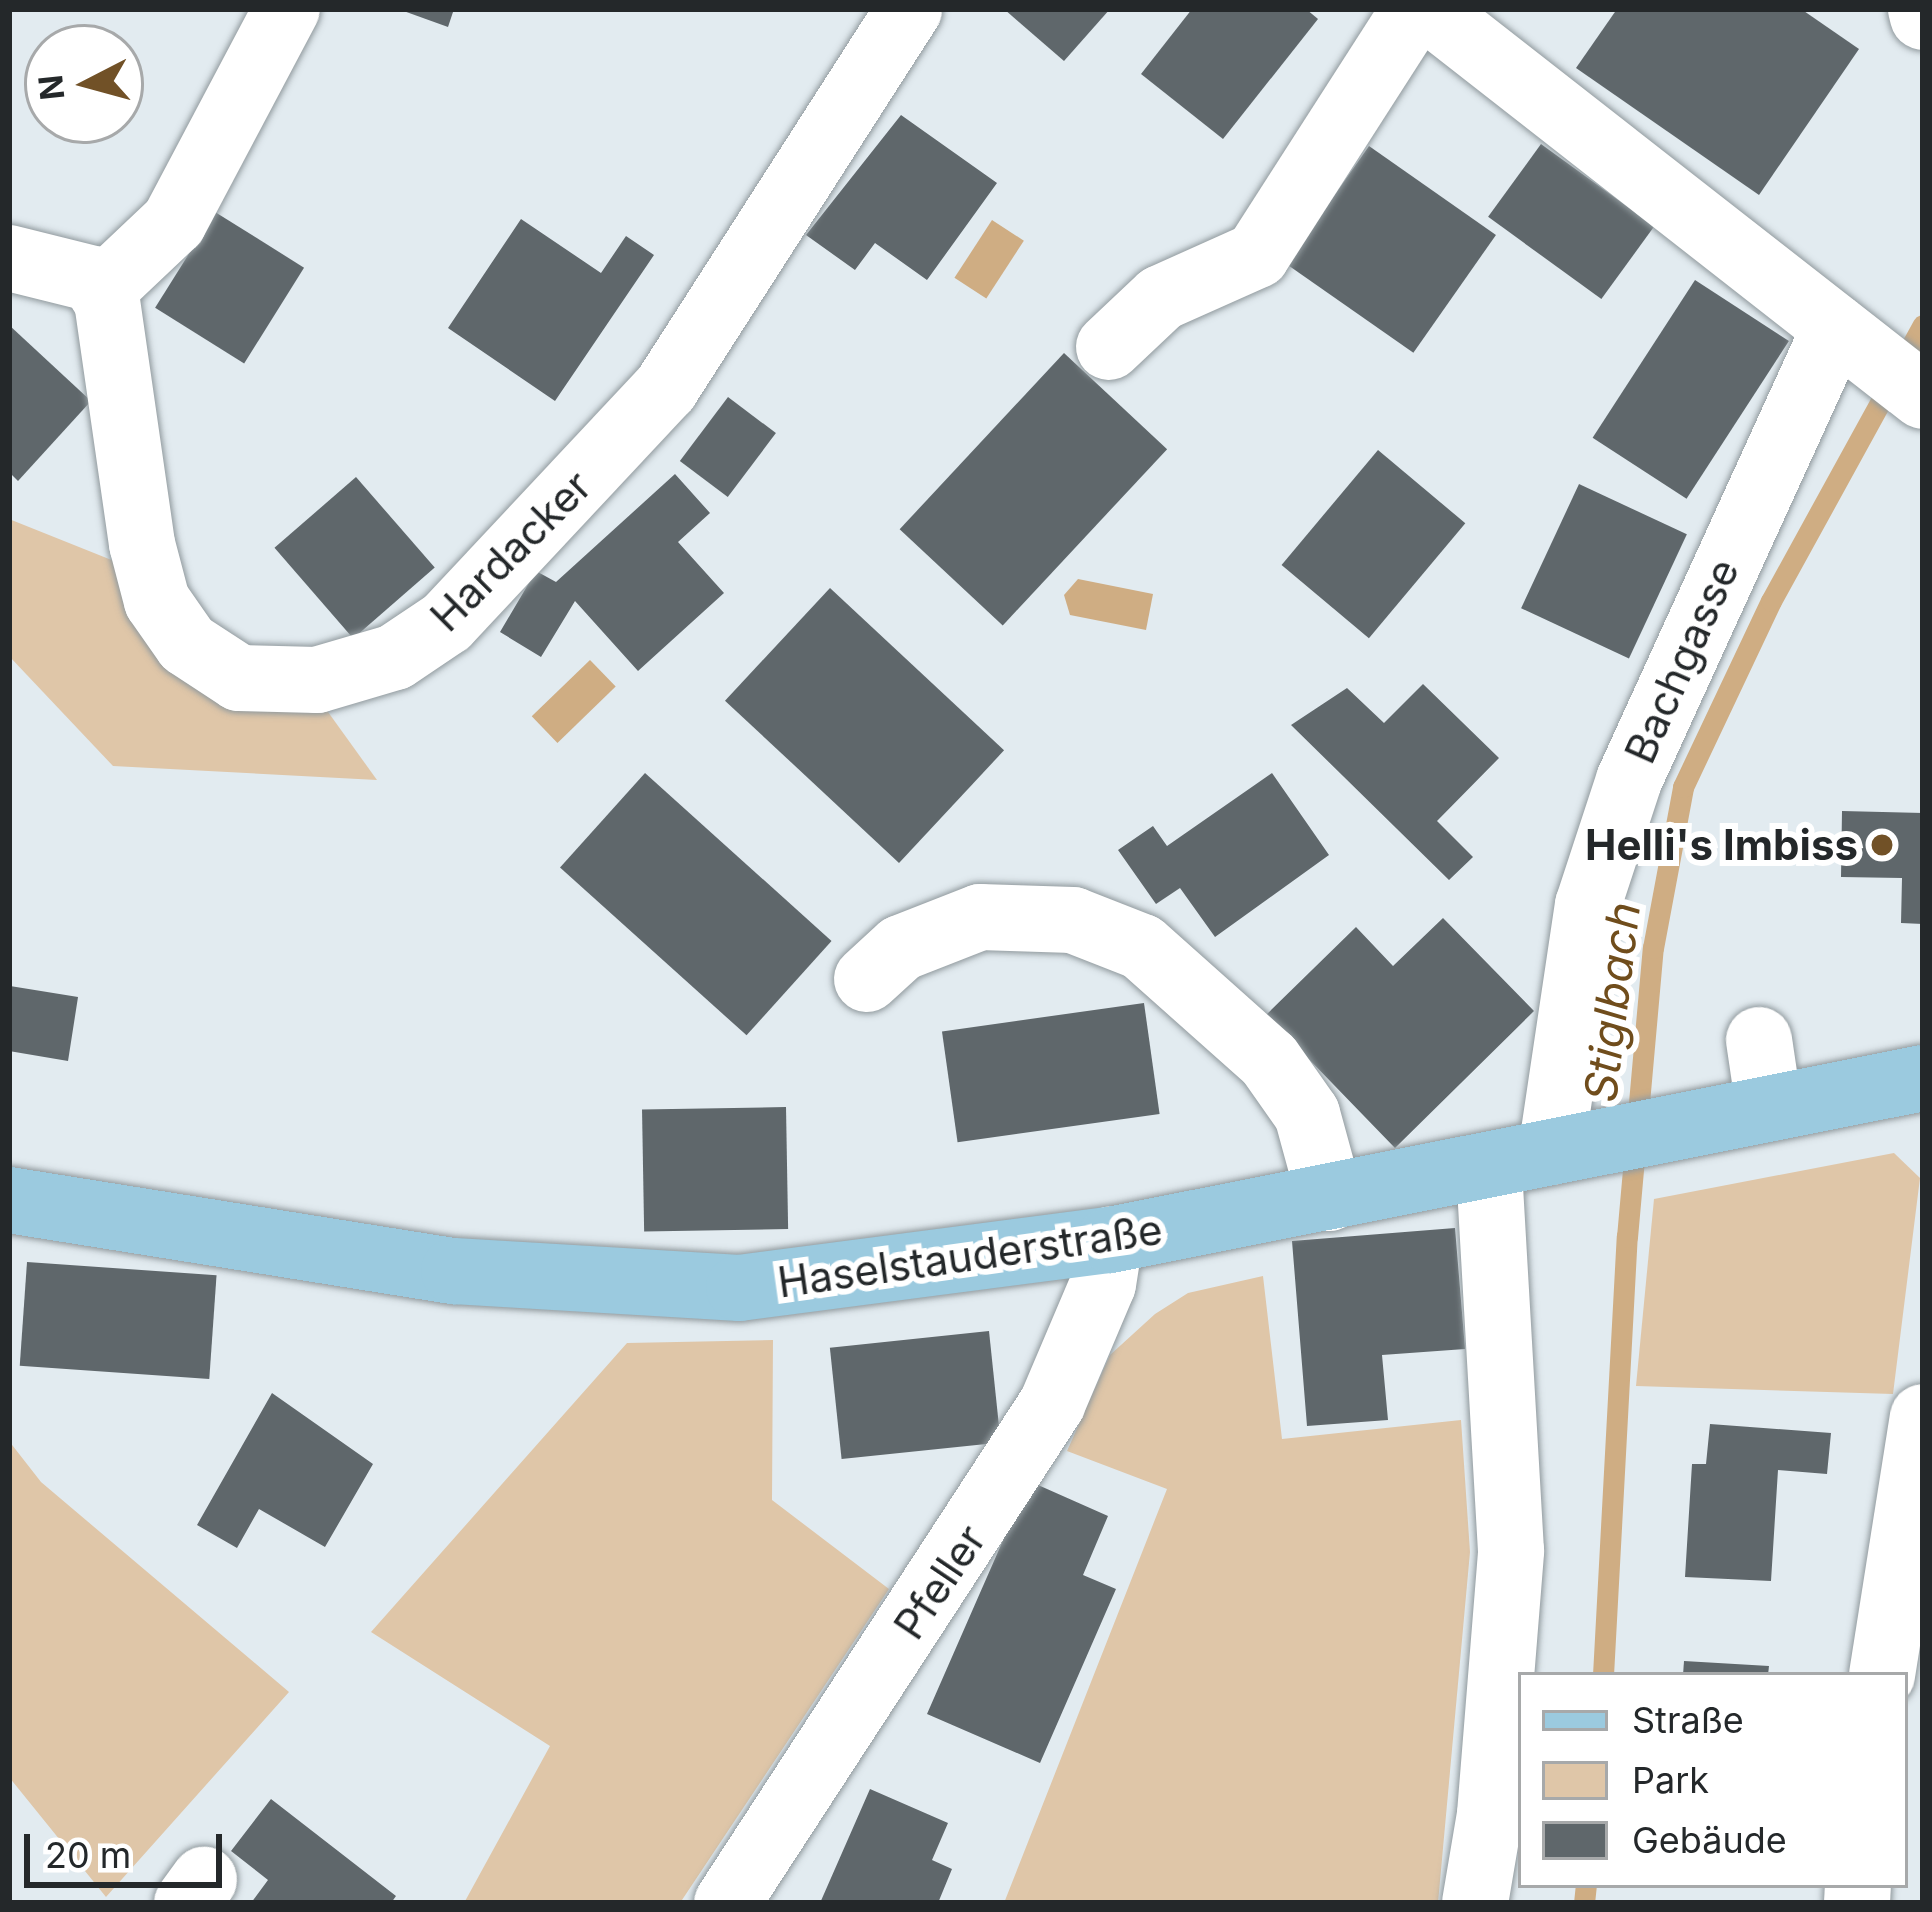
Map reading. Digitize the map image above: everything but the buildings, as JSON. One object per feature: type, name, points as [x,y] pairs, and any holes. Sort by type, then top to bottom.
[{"type":"main road","name":"Haselstauderstraße","points":[[9,1200],[454,1271],[621,1286],[740,1288],[1110,1240],[1923,1078]]},
{"type":"street","points":[[9,258],[93,278],[101,290],[174,222],[287,9]]},
{"type":"street","name":"Hardacker","points":[[101,290],[118,344],[142,544],[157,601],[187,644],[239,678],[317,680],[395,657],[446,622],[531,540],[666,388],[909,9]]},
{"type":"street","points":[[1108,347],[1161,298],[1258,255],[1415,9]]},
{"type":"street","points":[[1428,9],[1923,396]]},
{"type":"street","name":"Bachgasse","points":[[1551,1152],[1588,905],[1629,780],[1842,333]]},
{"type":"street","points":[[867,979],[901,948],[980,917],[1073,920],[1142,947],[1269,1060],[1307,1114],[1330,1198]]},
{"type":"street","points":[[1759,1040],[1768,1108]]},
{"type":"street","points":[[1474,1903],[1490,1814],[1511,1551],[1489,1166]]},
{"type":"street","name":"Pfeller","points":[[727,1903],[1052,1404],[1103,1284],[1110,1240]]},
{"type":"street","points":[[1882,1672],[1923,1417]]},
{"type":"green space","points":[[9,519],[114,561],[323,705],[377,780],[113,766],[9,656]]},
{"type":"green space","points":[[1894,1153],[1920,1178],[1893,1394],[1636,1386],[1654,1199]]},
{"type":"green space","points":[[1263,1276],[1282,1439],[1461,1420],[1470,1552],[1438,1903],[1004,1903],[1167,1489],[1067,1451],[1110,1355],[1155,1314],[1188,1293]]},
{"type":"green space","points":[[773,1340],[772,1500],[889,1589],[680,1903],[464,1903],[550,1746],[371,1632],[627,1343]]},
{"type":"green space","points":[[9,1441],[41,1482],[289,1692],[106,1897],[9,1777]]},
{"type":"shaded area","points":[[992,220],[1024,241],[986,299],[954,278]]},
{"type":"shaded area","points":[[1078,579],[1153,594],[1146,630],[1070,615],[1064,595]]},
{"type":"shaded area","points":[[590,660],[616,687],[557,743],[532,716]]},
{"type":"waterway","name":"Stiglbach","points":[[1603,1672],[1627,1237],[1653,948],[1683,787],[1771,601],[1923,325]]},
{"type":"waterway","name":"Stiglbach","points":[[1584,1903],[1586,1888]]},
{"type":"place","name":"Helli's Imbiss","points":[[1882,845]]}]
